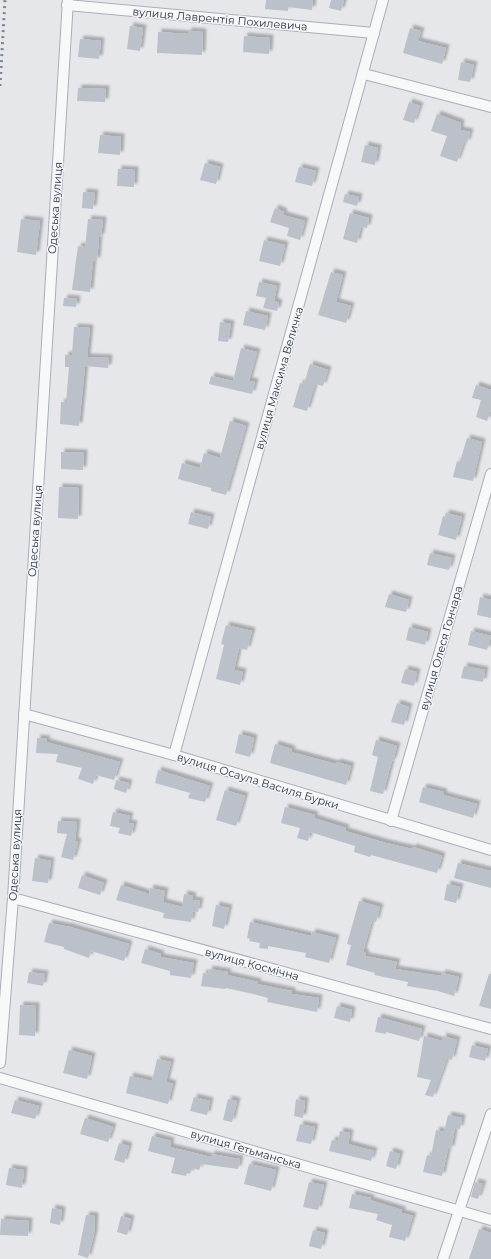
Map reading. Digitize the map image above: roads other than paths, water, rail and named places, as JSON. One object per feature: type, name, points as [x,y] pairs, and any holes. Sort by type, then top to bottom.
[{"type":"street","name":"вулиця Максима Величка","points":[[174,756],[364,74],[383,0]]},
{"type":"street","name":"вулиця Лаврентія Похилевича","points":[[68,3],[374,33]]},
{"type":"street","name":"Одеська вулиця","points":[[0,1062],[13,898],[68,3]]},
{"type":"street","points":[[364,74],[491,108]]},
{"type":"street","name":"вулиця Олеся Гончара","points":[[391,821],[491,474]]},
{"type":"street","name":"вулиця Осаула Василя Бурки","points":[[24,714],[174,756],[491,850]]},
{"type":"street","name":"вулиця Космічна","points":[[13,898],[491,1030]]},
{"type":"street","name":"вулиця Гетьманська","points":[[0,1078],[491,1220]]},
{"type":"street","points":[[443,1259],[491,1114]]},
{"type":"railway","points":[[0,86],[5,0]]}]
